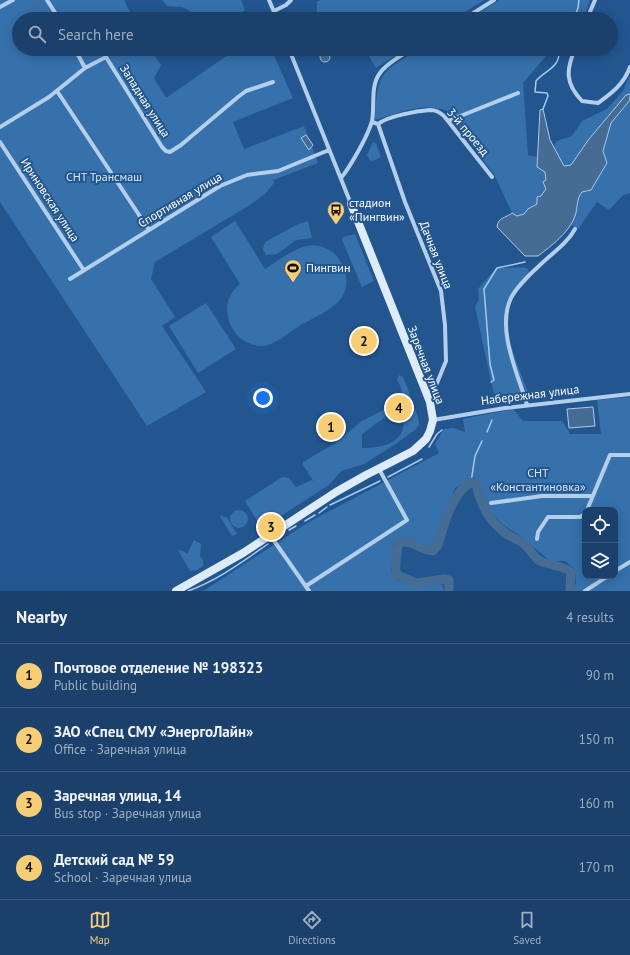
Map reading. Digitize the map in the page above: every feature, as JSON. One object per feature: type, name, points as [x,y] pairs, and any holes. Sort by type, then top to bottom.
[{"type":"street","points":[[0,7],[4,2],[13,0]]},
{"type":"street","points":[[47,0],[55,12]]},
{"type":"street","points":[[269,0],[274,11],[286,6],[291,0]]},
{"type":"street","points":[[475,12],[494,0]]},
{"type":"street","points":[[591,12],[595,0]]},
{"type":"street","points":[[79,56],[85,68]]},
{"type":"street","name":"Заречная улица","points":[[176,591],[242,553],[326,499],[379,468],[414,451],[430,431],[433,420],[430,402],[292,56]]},
{"type":"street","points":[[341,178],[353,160],[372,122],[374,90],[379,73],[402,56]]},
{"type":"street","points":[[572,56],[568,68],[568,73],[576,95],[582,102],[598,103],[622,83],[627,76],[630,67]]},
{"type":"street","name":"Западная улица","points":[[0,127],[57,91],[85,68],[106,57],[162,147],[166,151],[170,152],[185,142],[238,97],[246,92],[273,82]]},
{"type":"street","points":[[57,91],[149,230]]},
{"type":"street","points":[[448,121],[518,93]]},
{"type":"street","name":"3-й проезд","points":[[378,124],[384,120],[430,110],[438,111],[448,121],[492,177]]},
{"type":"street","points":[[372,122],[378,124]]},
{"type":"street","name":"Дачная улица","points":[[378,124],[405,202],[441,291],[445,325],[446,361],[430,402]]},
{"type":"street","name":"Ириновская улица","points":[[0,142],[83,269]]},
{"type":"street","name":"Спортивная улица","points":[[70,279],[83,269],[220,186],[246,175],[278,172],[329,150]]},
{"type":"street","points":[[527,405],[506,337],[504,323],[507,308],[511,297],[523,282],[549,256],[570,238],[575,229]]},
{"type":"street","name":"Набережная улица","points":[[433,420],[527,405],[630,394]]},
{"type":"street","points":[[588,507],[610,455],[630,455]]},
{"type":"street","points":[[306,586],[408,520],[379,468]]},
{"type":"street","points":[[491,503],[542,496],[593,496]]},
{"type":"street","points":[[537,539],[538,532],[548,517],[582,516]]},
{"type":"street","points":[[270,535],[309,591]]},
{"type":"street","points":[[618,569],[630,562]]},
{"type":"street","points":[[585,591],[603,579]]},
{"type":"green space","name":"СНТ Трансмаш","points":[[0,0],[124,0],[130,12],[12,12],[12,56],[155,56],[161,65],[154,78],[166,98],[228,56],[274,56],[293,98],[233,122],[244,149],[304,126],[318,163],[273,180],[274,183],[265,194],[250,205],[155,262],[151,279],[175,317],[162,326],[206,392],[147,426],[0,202]]},
{"type":"green space","points":[[162,0],[241,0],[245,10],[242,12],[190,12],[182,7],[167,6]]},
{"type":"green space","points":[[321,0],[484,0],[465,12],[317,12],[317,2]]},
{"type":"green space","points":[[500,0],[590,0],[586,12],[480,12]]},
{"type":"green space","points":[[369,56],[395,56],[376,68]]},
{"type":"green space","points":[[408,56],[546,56],[523,83],[528,155],[537,157],[537,167],[545,171],[546,180],[544,182],[546,189],[536,206],[524,215],[520,216],[512,213],[495,176],[447,111],[420,108],[375,120],[380,83],[388,70]]},
{"type":"green space","points":[[630,76],[630,94],[626,96],[589,139],[571,165],[564,166],[555,152],[554,145],[557,141],[572,136],[582,121],[607,109],[623,91]]},
{"type":"green space","points":[[630,100],[630,193],[623,195],[609,210],[597,202],[578,229],[571,225],[578,200],[582,192],[587,192],[607,163],[603,151],[611,123]]},
{"type":"green space","points":[[373,142],[376,143],[381,157],[371,162],[367,155]]},
{"type":"green space","name":"Пингвин","points":[[235,221],[265,269],[288,254],[305,246],[313,245],[331,251],[341,261],[346,275],[343,296],[329,309],[299,326],[272,344],[261,346],[254,345],[242,339],[232,328],[227,311],[229,298],[240,284],[211,237]]},
{"type":"green space","points":[[308,221],[312,238],[296,240],[277,254],[266,255],[263,249],[265,242],[298,224]]},
{"type":"green space","points":[[355,234],[374,281],[362,287],[342,240],[343,237]]},
{"type":"green space","points":[[497,267],[517,267],[528,269],[531,277],[515,295],[510,306],[508,318],[508,330],[514,357],[528,392],[521,394],[522,400],[496,404],[475,307],[479,299],[478,289]]},
{"type":"green space","points":[[206,303],[236,349],[198,373],[169,326]]},
{"type":"green space","points":[[399,375],[403,377],[418,417],[419,425],[416,429],[364,464],[341,471],[329,485],[270,523],[261,527],[245,501],[282,477],[289,478],[296,487],[312,480],[314,482],[303,465],[303,462],[334,444],[362,421],[387,408],[388,415],[362,434],[362,448],[386,445],[397,439],[401,434],[404,422],[402,392],[397,380]]},
{"type":"green space","name":"СНТ «Константиновка»","points":[[630,397],[630,591],[573,591],[576,583],[575,569],[565,561],[550,561],[523,538],[502,524],[487,508],[480,484],[474,477],[455,488],[434,544],[429,548],[416,541],[402,538],[394,543],[391,571],[396,580],[418,587],[442,584],[444,591],[203,591],[309,522],[439,453],[435,444],[444,429],[453,428],[465,432],[463,419],[513,409],[523,421],[562,421],[570,434],[601,434],[597,400]]},
{"type":"green space","points":[[239,510],[245,513],[248,519],[245,525],[239,528],[233,525],[230,519],[233,513]]},
{"type":"green space","points":[[222,515],[224,518],[226,516],[237,534],[232,536],[220,516]]},
{"type":"green space","points":[[194,540],[201,544],[200,556],[203,560],[203,566],[197,570],[190,571],[178,550],[187,554]]},
{"type":"shaded area","points":[[320,56],[330,56],[329,59],[325,62],[320,57]]},
{"type":"shaded area","points":[[630,94],[630,100],[611,123],[603,151],[607,163],[591,190],[582,192],[580,195],[575,216],[569,228],[559,239],[538,256],[525,256],[497,227],[499,221],[503,218],[512,213],[517,216],[524,214],[528,209],[537,204],[537,197],[541,196],[546,189],[543,182],[546,180],[545,172],[537,167],[540,110],[543,109],[550,140],[564,166],[571,165],[589,139],[626,95]]},
{"type":"shaded area","points":[[306,135],[313,145],[309,150],[301,138]]},
{"type":"shaded area","points":[[593,407],[595,426],[569,428],[567,409]]},
{"type":"waterway","points":[[577,12],[579,0]]},
{"type":"waterway","points":[[543,109],[548,96],[547,93],[535,92],[536,81],[555,65],[559,56]]},
{"type":"waterway","points":[[491,382],[494,380],[490,364],[484,289],[497,268],[525,262]]},
{"type":"waterway","points":[[487,432],[492,420]]},
{"type":"waterway","points":[[429,447],[437,434],[442,430]]},
{"type":"waterway","points":[[471,482],[475,456],[482,441]]},
{"type":"waterway","points":[[388,477],[422,459]]},
{"type":"waterway","points":[[330,505],[380,481]]},
{"type":"waterway","points":[[449,591],[449,580],[445,579],[416,583],[397,575],[396,564],[398,549],[400,542],[409,542],[433,551],[438,545],[446,519],[454,501],[464,487],[471,482],[476,484],[480,499],[486,512],[500,529],[523,543],[540,561],[564,568],[571,572],[570,591]]},
{"type":"waterway","points":[[319,513],[327,507]]},
{"type":"waterway","points":[[305,521],[315,515]]},
{"type":"waterway","points":[[289,530],[296,526]]},
{"type":"waterway","points":[[188,591],[210,582],[268,544]]},
{"type":"place","name":"стадион «Пингвин»","points":[[336,225]]},
{"type":"place","name":"Пингвин","points":[[293,283]]},
{"type":"place","name":"ЗАО «Спец СМУ «ЭнергоЛайн»","points":[[364,341]]},
{"type":"place","name":"Детский сад № 59","points":[[399,408]]},
{"type":"place","name":"Почтовое отделение № 198323","points":[[331,427]]},
{"type":"place","name":"Заречная улица, 14","points":[[271,527]]}]
